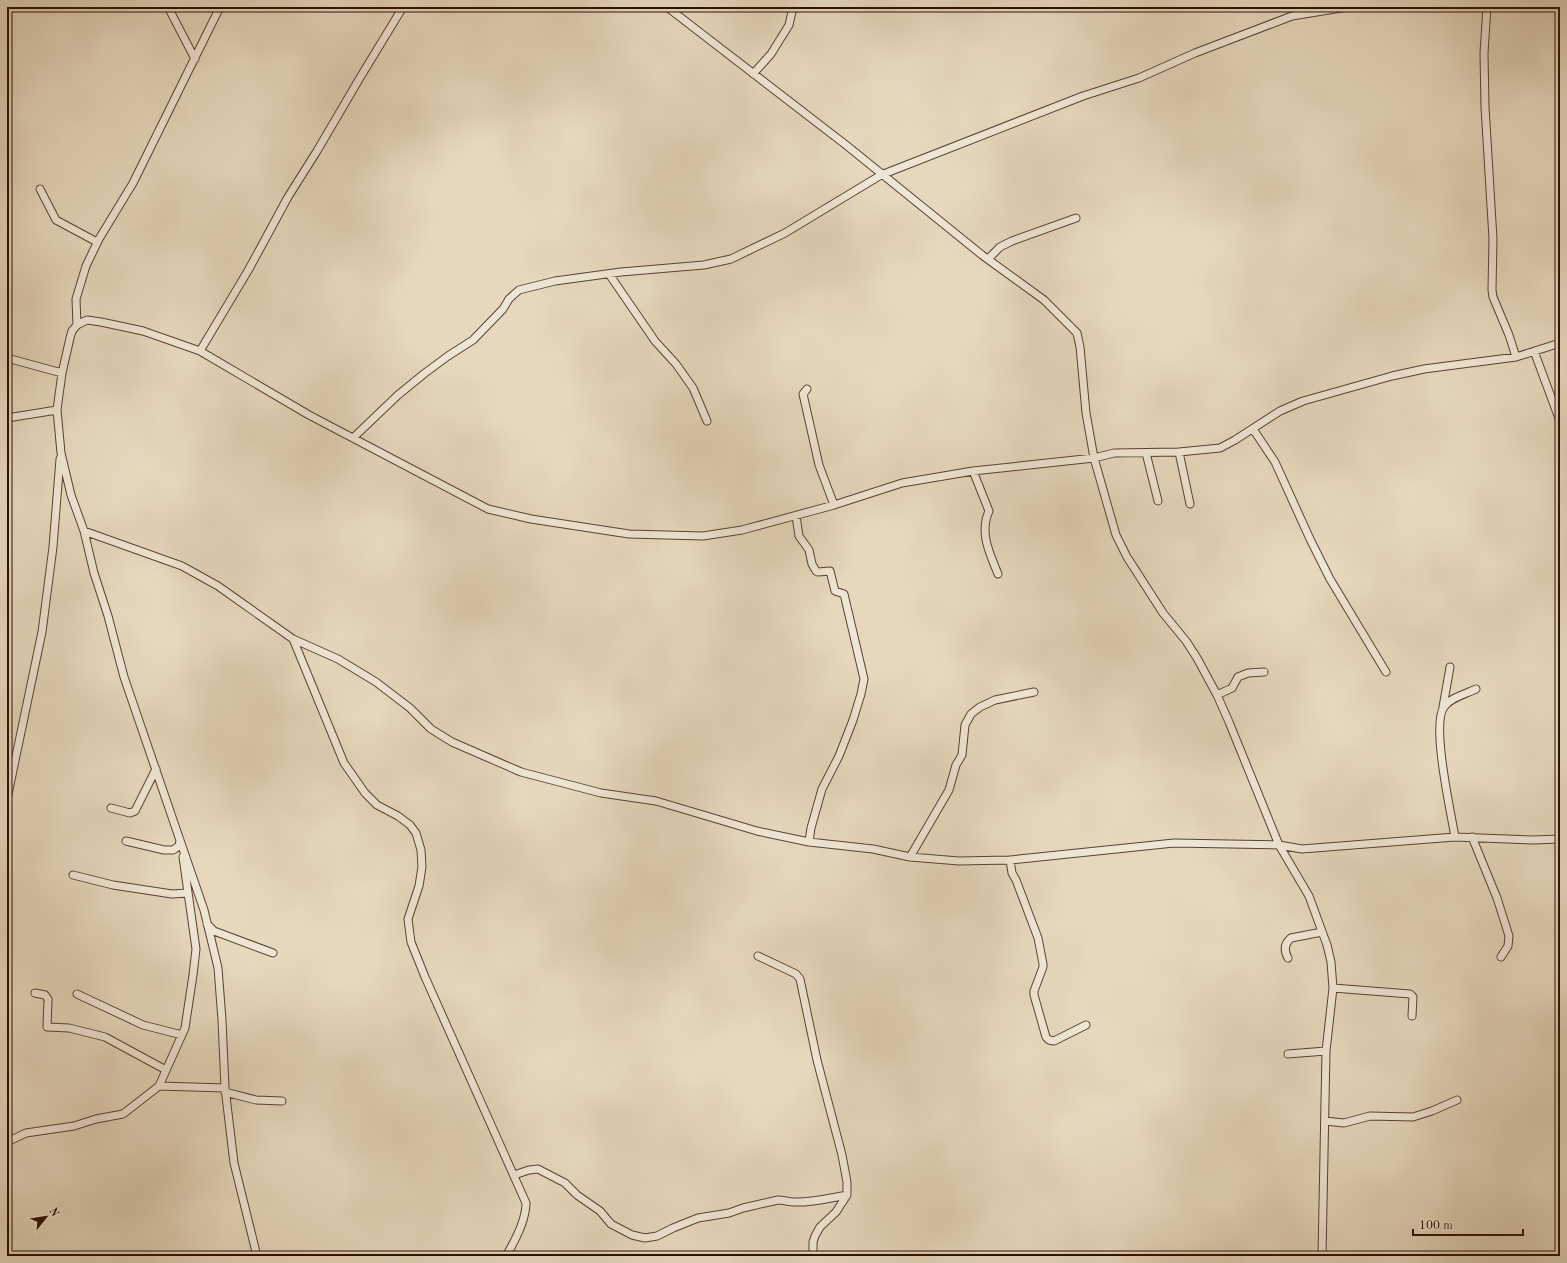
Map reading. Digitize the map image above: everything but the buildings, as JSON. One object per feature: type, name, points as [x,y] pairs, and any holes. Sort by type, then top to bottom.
[{"type":"street","points":[[168,7],[194,59]]},
{"type":"street","points":[[77,325],[76,299],[79,285],[97,242],[133,182],[220,7]]},
{"type":"street","points":[[200,351],[249,269],[288,197],[403,7]]},
{"type":"street","points":[[667,7],[846,145],[881,175],[988,259],[1044,300],[1077,332],[1080,347],[1086,413],[1094,458],[1116,535],[1127,557],[1163,614],[1186,641],[1217,695],[1278,845],[1309,896],[1322,932],[1330,962],[1333,988],[1326,1051],[1322,1256]]},
{"type":"street","points":[[753,74],[771,54],[789,25],[793,7]]},
{"type":"street","points":[[353,438],[398,395],[425,373],[472,340],[503,309],[509,299],[519,290],[555,282],[609,274],[704,265],[731,259],[785,233],[881,175],[1083,96],[1139,78],[1194,53],[1292,16],[1347,7]]},
{"type":"street","points":[[1487,7],[1484,53],[1485,107],[1493,239],[1492,290],[1493,297],[1509,335],[1516,357]]},
{"type":"street","points":[[40,189],[56,220],[97,242]]},
{"type":"street","points":[[988,259],[1000,247],[1012,241],[1076,218]]},
{"type":"street","points":[[609,274],[655,341],[676,364],[693,388],[707,420]]},
{"type":"street","points":[[257,1256],[244,1210],[234,1163],[225,1090],[218,968],[207,924],[183,849],[124,677],[108,616],[94,573],[84,531],[71,495],[61,453],[57,410],[62,373],[70,338],[77,325],[87,320],[101,322],[143,331],[200,351],[309,415],[488,509],[530,519],[629,534],[703,536],[742,530],[796,516],[902,483],[973,471],[1094,458],[1114,453],[1179,452],[1220,448],[1280,411],[1303,401],[1424,369],[1516,357],[1559,344]]},
{"type":"street","points":[[1534,351],[1560,421]]},
{"type":"street","points":[[7,358],[62,373]]},
{"type":"street","points":[[807,388],[803,394],[807,414],[819,465],[834,505]]},
{"type":"street","points":[[7,418],[57,410]]},
{"type":"street","points":[[1253,429],[1275,462],[1330,579],[1386,672]]},
{"type":"street","points":[[1179,452],[1190,504]]},
{"type":"street","points":[[7,799],[42,632],[53,547],[61,453]]},
{"type":"street","points":[[1146,453],[1158,502]]},
{"type":"street","points":[[973,471],[989,511],[986,520],[985,536],[987,546],[998,574]]},
{"type":"street","points":[[796,516],[799,536],[810,550],[812,564],[818,572],[830,571],[835,591],[844,594],[864,679],[853,720],[839,756],[822,789],[809,842]]},
{"type":"street","points":[[84,531],[182,566],[218,586],[293,639],[338,659],[376,682],[410,708],[431,729],[452,742],[520,772],[601,793],[656,801],[757,831],[809,842],[873,850],[910,857],[959,861],[1010,860],[1174,842],[1278,845],[1302,849],[1455,837],[1533,840],[1560,839]]},
{"type":"street","points":[[293,639],[344,763],[365,793],[377,805],[398,816],[410,825],[416,833],[421,850],[422,867],[408,919],[411,942],[425,977],[526,1203],[526,1210],[522,1221],[506,1256]]},
{"type":"street","points":[[1450,668],[1443,708],[1440,716],[1440,748],[1455,837]]},
{"type":"street","points":[[1217,695],[1232,688],[1238,677],[1264,672]]},
{"type":"street","points":[[1443,708],[1449,701],[1476,689]]},
{"type":"street","points":[[910,857],[949,790],[956,765],[962,755],[965,725],[971,714],[980,707],[995,700],[1034,692]]},
{"type":"street","points":[[111,808],[130,813],[135,812],[156,769]]},
{"type":"street","points":[[1472,837],[1497,898],[1509,936],[1508,946],[1501,957]]},
{"type":"street","points":[[126,842],[164,850],[173,850],[179,846],[180,840]]},
{"type":"street","points":[[7,1142],[26,1133],[74,1126],[96,1119],[123,1114],[159,1086],[185,1028],[189,1009],[196,950],[182,858],[183,849]]},
{"type":"street","points":[[1010,860],[1012,873],[1038,938],[1043,967],[1034,994],[1046,1036],[1049,1040],[1054,1041],[1086,1025]]},
{"type":"street","points":[[73,875],[113,885],[172,894],[188,893]]},
{"type":"street","points":[[207,924],[214,931],[273,953]]},
{"type":"street","points":[[1288,958],[1285,952],[1285,946],[1290,938],[1322,932]]},
{"type":"street","points":[[758,956],[796,974],[800,979],[817,1060],[842,1155],[847,1182],[847,1195],[836,1212],[820,1227],[815,1236],[813,1242],[813,1256]]},
{"type":"street","points":[[1333,988],[1410,994],[1413,997],[1412,1016]]},
{"type":"street","points":[[35,993],[45,995],[48,999],[47,1027],[69,1028],[105,1037],[166,1070]]},
{"type":"street","points":[[77,994],[143,1025],[182,1035]]},
{"type":"street","points":[[1288,1054],[1326,1051]]},
{"type":"street","points":[[159,1086],[225,1090],[256,1100],[282,1101]]},
{"type":"street","points":[[1325,1121],[1344,1123],[1370,1116],[1413,1117],[1432,1111],[1457,1100]]},
{"type":"street","points":[[514,1175],[529,1170],[538,1169],[565,1183],[577,1195],[600,1211],[611,1224],[632,1235],[645,1238],[657,1236],[698,1218],[730,1214],[743,1208],[778,1200],[792,1202],[828,1199],[847,1195]]}]
